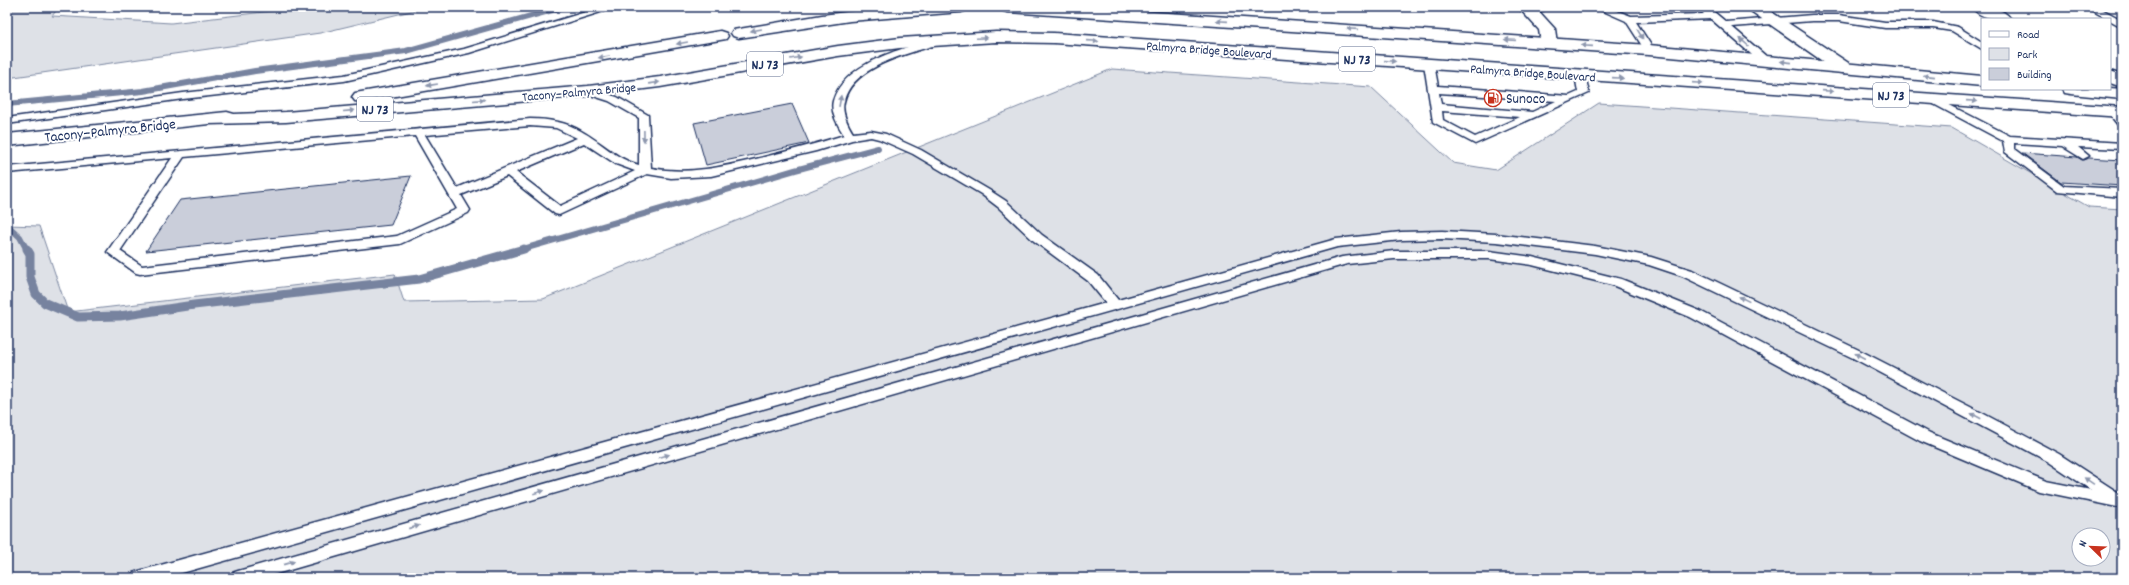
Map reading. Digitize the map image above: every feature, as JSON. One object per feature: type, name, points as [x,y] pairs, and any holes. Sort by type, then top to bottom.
[{"type":"main road","points":[[800,22],[833,7]]},
{"type":"main road","points":[[850,14],[882,7]]},
{"type":"main road","name":"NJ 73","points":[[739,33],[850,14],[914,8],[961,7]]},
{"type":"main road","name":"Palmyra Bridge Boulevard","points":[[1007,7],[1649,50],[1763,59],[1981,81]]},
{"type":"main road","points":[[1753,7],[1844,68]]},
{"type":"main road","points":[[1980,7],[2001,18]]},
{"type":"main road","points":[[1196,48],[1351,45],[1526,55],[1541,51],[1549,43],[1547,29],[1533,8]]},
{"type":"main road","name":"Tacony–Palmyra Bridge","points":[[213,120],[437,85],[720,36]]},
{"type":"main road","name":"Palmyra Bridge Boulevard","points":[[943,40],[1026,37],[1930,98],[2119,115]]},
{"type":"main road","name":"Tacony–Palmyra Bridge","points":[[7,140],[213,120],[286,117],[588,91],[674,80],[859,48],[943,40]]},
{"type":"main road","points":[[2111,76],[2122,82]]},
{"type":"main road","points":[[2081,90],[2122,94]]},
{"type":"lane","points":[[7,121],[183,96],[344,78],[466,51],[612,7]]},
{"type":"lane","points":[[1599,7],[1630,19],[1714,16]]},
{"type":"lane","points":[[1702,7],[1763,59]]},
{"type":"lane","points":[[2091,7],[2122,24]]},
{"type":"lane","points":[[1724,25],[1812,18],[1839,18],[1885,24],[1933,25],[1956,29],[1981,45]]},
{"type":"lane","points":[[1630,19],[1649,50]]},
{"type":"lane","points":[[850,137],[842,122],[838,102],[851,80],[868,66],[880,60],[943,40]]},
{"type":"lane","points":[[1429,64],[1438,122],[1474,141],[1584,93],[1580,75]]},
{"type":"lane","points":[[1433,89],[1571,99]]},
{"type":"lane","points":[[588,91],[612,99],[644,117],[645,171]]},
{"type":"lane","points":[[1930,98],[2008,139],[2122,146]]},
{"type":"lane","points":[[1436,107],[1534,115]]},
{"type":"lane","points":[[7,170],[418,132],[534,123],[566,127],[586,138],[608,155],[645,171],[679,175],[711,173],[812,149],[850,137],[871,134],[904,144],[985,192],[1002,204],[1038,238],[1093,278],[1114,304]]},
{"type":"lane","points":[[180,155],[113,252],[140,270],[400,240],[464,210],[418,132]]},
{"type":"lane","points":[[454,194],[586,138]]},
{"type":"lane","points":[[2008,139],[2009,150],[2061,189],[2121,188]]},
{"type":"lane","points":[[2066,143],[2083,156]]},
{"type":"lane","points":[[508,171],[559,212],[645,171]]},
{"type":"lane","points":[[139,578],[1114,304],[1336,243],[1363,238],[1442,235],[1496,238],[1596,250],[1652,261],[1687,273],[1858,355],[2048,454],[2122,502]]},
{"type":"lane","points":[[238,578],[1346,260],[1394,255],[1489,255],[1532,261],[1616,282],[1696,314],[1925,437],[2044,487],[2122,502]]},
{"type":"green space","points":[[7,7],[59,7],[52,16],[171,23],[306,7],[428,7],[320,33],[7,78]]},
{"type":"green space","points":[[1112,69],[1371,87],[1453,163],[1496,170],[1599,103],[1952,128],[2089,207],[2122,209],[2122,578],[7,578],[7,225],[39,226],[68,312],[395,274],[404,302],[543,299]]},
{"type":"building","points":[[792,104],[809,143],[706,165],[694,123]]},
{"type":"building","points":[[2022,153],[2077,157],[2082,160],[2089,158],[2122,160],[2122,186],[2061,182]]},
{"type":"building","points":[[411,176],[391,225],[146,251],[180,200]]},
{"type":"waterway","points":[[7,104],[143,91],[255,71],[406,51],[563,7]]},
{"type":"waterway","points":[[520,250],[795,170],[878,148]]},
{"type":"waterway","points":[[7,225],[20,237],[27,250]]},
{"type":"waterway","points":[[27,249],[30,254],[30,277],[36,294],[45,303],[78,317],[120,316],[194,305],[419,279],[524,249]]},
{"type":"place","name":"Sunoco","points":[[1493,98]]}]
